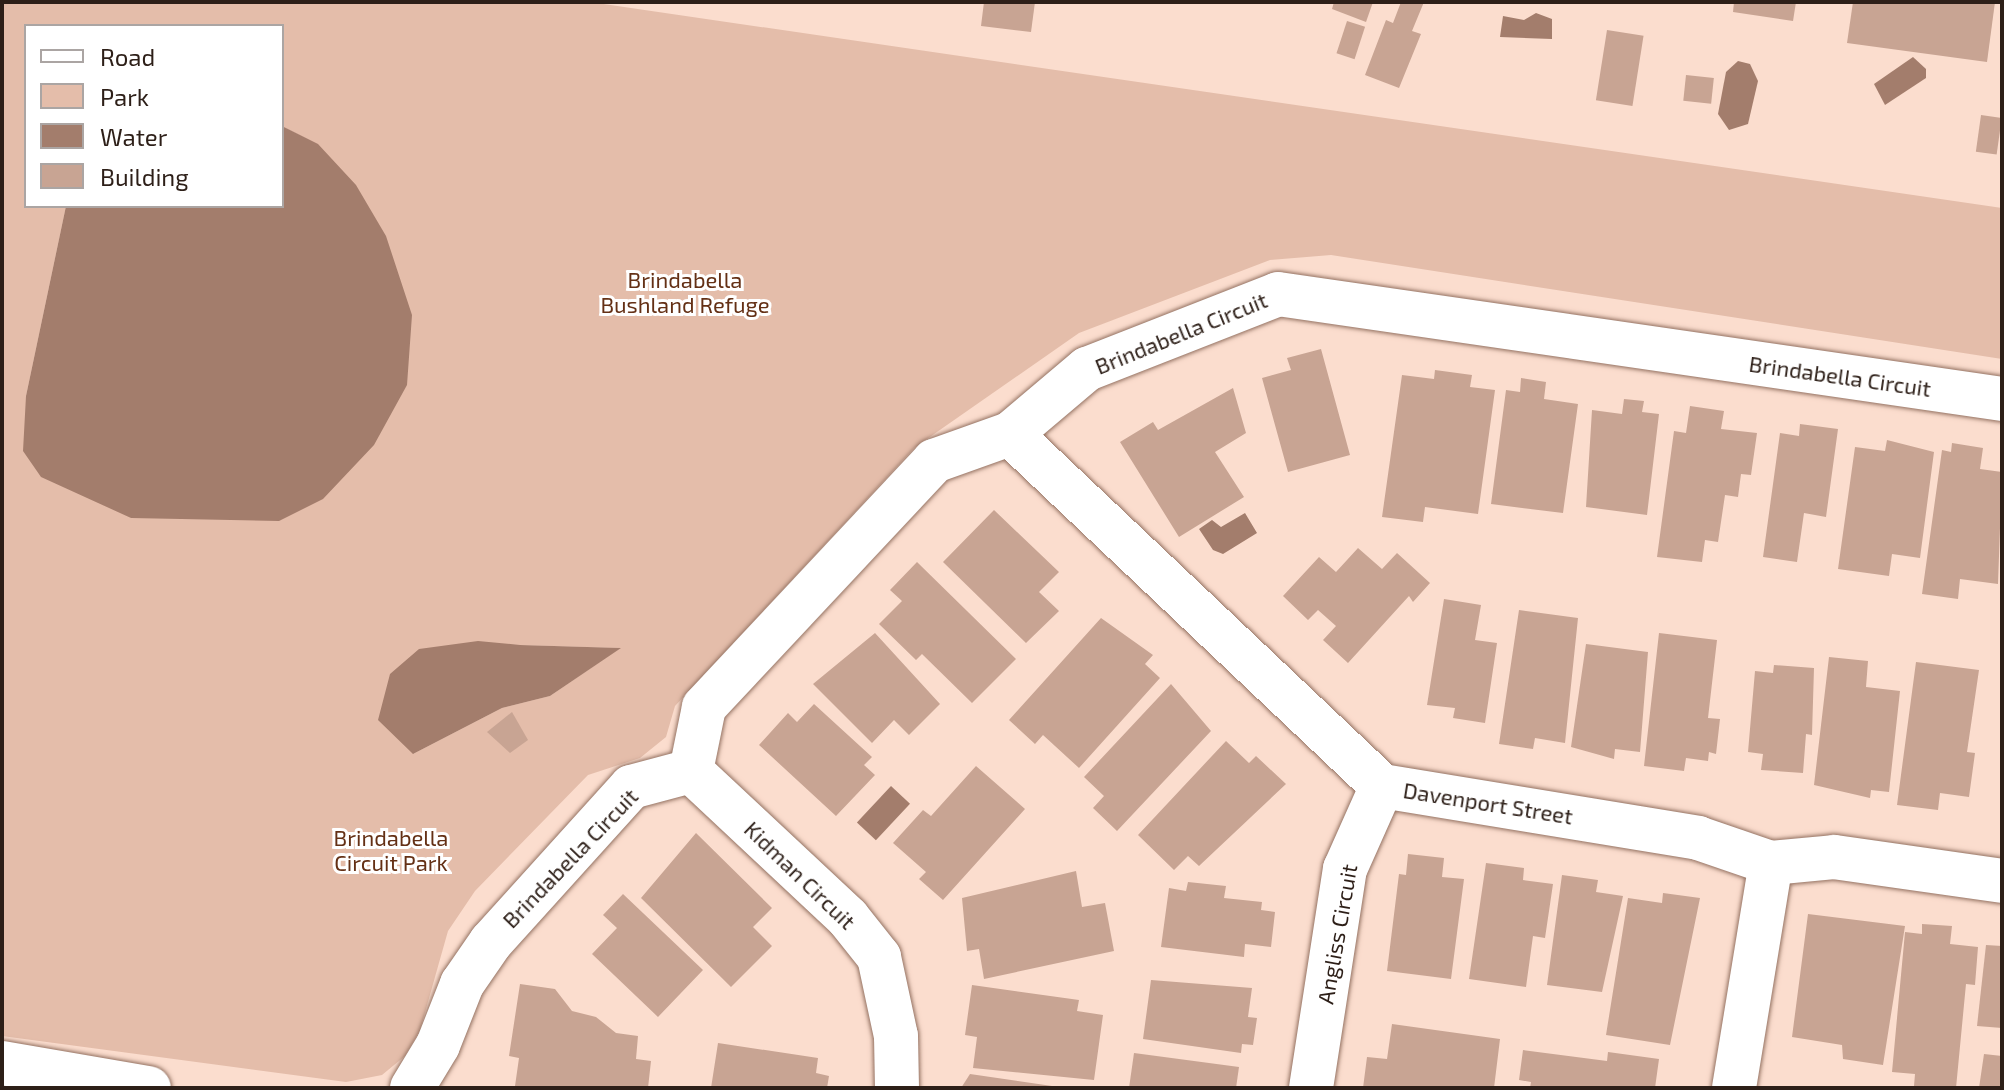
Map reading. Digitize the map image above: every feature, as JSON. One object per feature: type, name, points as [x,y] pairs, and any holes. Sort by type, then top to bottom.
[{"type":"street","name":"Brindabella Circuit","points":[[412,1088],[438,1045],[462,984],[491,942],[631,787],[691,771],[704,707],[934,461],[1010,434],[1087,369],[1278,294],[2002,399]]},
{"type":"street","name":"Davenport Street","points":[[1010,434],[1061,489],[1382,786],[1698,838],[1771,863],[1834,857],[2002,881]]},
{"type":"street","name":"Kidman Circuit","points":[[691,771],[848,918],[879,957],[896,1036],[897,1088]]},
{"type":"street","name":"Angliss Circuit","points":[[1311,1088],[1345,869],[1382,786]]},
{"type":"street","points":[[1734,1088],[1771,863]]},
{"type":"street","points":[[2,1063],[149,1088]]},
{"type":"green space","name":"Brindabella Bushland Refuge","points":[[2,2],[590,2],[2002,208],[2002,359],[1331,255],[1270,260],[1079,333],[914,448],[675,706],[666,737],[640,758],[588,775],[475,891],[448,931],[420,1030],[405,1056],[382,1075],[346,1082],[2,1036]],"holes":[[[24,24],[284,24],[284,127],[318,145],[198,517],[131,518],[26,396],[66,208],[24,208]],[[520,645],[620,648],[550,696],[502,708],[413,754]]]},
{"type":"water","points":[[1536,13],[1552,19],[1552,39],[1500,37],[1503,16],[1524,20]]},
{"type":"water","points":[[1913,57],[1926,69],[1926,78],[1885,105],[1874,84]]},
{"type":"water","points":[[1738,61],[1750,64],[1758,81],[1748,124],[1729,130],[1718,114],[1726,72]]},
{"type":"water","points":[[284,127],[318,144],[356,185],[386,236],[412,315],[407,385],[374,445],[323,499],[279,521],[131,518],[41,477],[23,451],[26,396],[66,208],[284,208]]},
{"type":"water","points":[[1245,513],[1257,533],[1223,554],[1213,550],[1199,529],[1212,520],[1221,527]]},
{"type":"water","points":[[478,641],[621,648],[550,696],[502,708],[413,754],[378,720],[390,674],[419,649]]},
{"type":"water","points":[[891,786],[910,804],[876,840],[857,823]]},
{"type":"building","points":[[984,2],[1035,2],[1031,32],[981,26]]},
{"type":"building","points":[[1334,2],[1373,2],[1366,22],[1332,9]]},
{"type":"building","points":[[1401,2],[1424,2],[1412,31],[1421,34],[1399,88],[1365,75],[1386,20],[1393,23]]},
{"type":"building","points":[[1734,2],[1796,2],[1793,21],[1733,12]]},
{"type":"building","points":[[1853,2],[1995,2],[1987,62],[1847,43]]},
{"type":"building","points":[[1347,21],[1365,27],[1355,59],[1336,53]]},
{"type":"building","points":[[1607,30],[1644,36],[1632,106],[1596,100]]},
{"type":"building","points":[[1686,75],[1714,78],[1711,104],[1683,101]]},
{"type":"building","points":[[1981,115],[2002,118],[1997,155],[1976,152]]},
{"type":"building","points":[[1321,349],[1350,455],[1288,472],[1262,378],[1291,370],[1287,358]]},
{"type":"building","points":[[1435,370],[1472,375],[1470,387],[1495,390],[1478,514],[1425,507],[1423,522],[1382,517],[1402,375],[1434,379]]},
{"type":"building","points":[[1521,378],[1546,382],[1544,399],[1578,404],[1563,513],[1491,504],[1506,390],[1520,392]]},
{"type":"building","points":[[1233,388],[1246,433],[1215,452],[1244,497],[1179,537],[1120,442],[1153,422],[1158,430]]},
{"type":"building","points":[[1624,399],[1644,401],[1642,412],[1659,414],[1647,515],[1586,507],[1592,410],[1622,414]]},
{"type":"building","points":[[1690,406],[1724,411],[1721,429],[1757,433],[1751,475],[1741,474],[1738,497],[1725,495],[1718,542],[1705,540],[1702,562],[1657,557],[1674,431],[1686,433]]},
{"type":"building","points":[[1800,424],[1838,429],[1826,517],[1804,513],[1797,562],[1763,557],[1780,433],[1799,436]]},
{"type":"building","points":[[1887,440],[1934,452],[1920,558],[1892,554],[1889,576],[1838,569],[1855,447],[1885,451]]},
{"type":"building","points":[[1952,443],[1983,448],[1980,469],[2002,472],[1998,584],[1960,579],[1958,599],[1922,594],[1942,450],[1951,452]]},
{"type":"building","points":[[994,510],[1059,572],[1039,592],[1059,611],[1026,643],[943,562]]},
{"type":"building","points":[[1358,548],[1382,569],[1397,553],[1430,583],[1413,602],[1409,596],[1348,663],[1323,640],[1336,626],[1318,610],[1308,620],[1283,596],[1319,557],[1336,572]]},
{"type":"building","points":[[917,562],[1016,659],[972,703],[922,654],[916,660],[879,624],[902,601],[890,590]]},
{"type":"building","points":[[1444,599],[1481,605],[1475,640],[1497,643],[1485,723],[1453,718],[1455,708],[1427,705]]},
{"type":"building","points":[[1519,610],[1578,618],[1565,743],[1535,738],[1533,749],[1499,744]]},
{"type":"building","points":[[1101,618],[1153,655],[1145,664],[1160,678],[1079,768],[1043,735],[1035,744],[1009,720]]},
{"type":"building","points":[[875,633],[940,704],[909,735],[894,720],[872,743],[813,684]]},
{"type":"building","points":[[1659,633],[1717,640],[1708,718],[1720,719],[1716,754],[1709,752],[1708,761],[1686,758],[1684,771],[1644,766]]},
{"type":"building","points":[[1586,644],[1648,652],[1640,752],[1615,749],[1614,759],[1571,747]]},
{"type":"building","points":[[1829,657],[1868,661],[1866,687],[1900,691],[1889,792],[1871,790],[1870,798],[1814,785]]},
{"type":"building","points":[[1916,662],[1979,670],[1967,752],[1975,753],[1969,797],[1940,793],[1938,810],[1897,805]]},
{"type":"building","points":[[1774,665],[1814,668],[1812,735],[1806,734],[1803,773],[1761,770],[1763,754],[1748,752],[1755,671],[1773,673]]},
{"type":"building","points":[[1171,684],[1211,731],[1117,831],[1093,808],[1104,796],[1084,777]]},
{"type":"building","points":[[814,704],[872,757],[864,765],[875,775],[836,816],[759,745],[788,713],[797,722]]},
{"type":"building","points":[[512,712],[528,740],[510,753],[487,732]]},
{"type":"building","points":[[1226,741],[1249,763],[1256,756],[1286,784],[1199,866],[1188,856],[1174,870],[1138,835]]},
{"type":"building","points":[[976,766],[1025,809],[943,900],[919,879],[926,872],[893,843],[923,810],[931,816]]},
{"type":"building","points":[[696,833],[772,908],[753,927],[772,946],[731,987],[641,898]]},
{"type":"building","points":[[1408,854],[1444,858],[1442,877],[1464,879],[1451,979],[1387,971],[1399,874],[1406,875]]},
{"type":"building","points":[[1486,863],[1524,868],[1523,880],[1553,884],[1545,938],[1533,936],[1526,987],[1469,979]]},
{"type":"building","points":[[1076,871],[1082,907],[1105,903],[1114,951],[984,979],[979,949],[967,951],[962,898]]},
{"type":"building","points":[[1562,875],[1598,880],[1596,892],[1623,896],[1602,992],[1547,985]]},
{"type":"building","points":[[1188,882],[1226,886],[1224,898],[1262,902],[1261,910],[1275,912],[1271,947],[1245,944],[1244,957],[1161,947],[1169,888],[1186,891]]},
{"type":"building","points":[[1663,893],[1700,898],[1670,1045],[1606,1035],[1628,898],[1662,903]]},
{"type":"building","points":[[623,894],[703,970],[658,1017],[592,954],[617,928],[603,915]]},
{"type":"building","points":[[1808,914],[1905,926],[1883,1065],[1843,1059],[1842,1045],[1792,1037]]},
{"type":"building","points":[[1922,924],[1952,926],[1950,944],[1978,947],[1975,985],[1966,984],[1956,1088],[1914,1086],[1915,1074],[1892,1072],[1905,932],[1922,934]]},
{"type":"building","points":[[1986,945],[2002,946],[2002,1028],[1977,1026]]},
{"type":"building","points":[[1151,980],[1252,988],[1248,1017],[1257,1018],[1253,1045],[1242,1044],[1241,1053],[1143,1039]]},
{"type":"building","points":[[520,984],[555,989],[572,1011],[596,1017],[616,1033],[638,1036],[636,1059],[651,1061],[648,1088],[515,1086],[519,1058],[509,1056]]},
{"type":"building","points":[[972,985],[1079,1000],[1077,1011],[1103,1015],[1094,1080],[973,1068],[977,1037],[965,1035]]},
{"type":"building","points":[[1392,1024],[1500,1039],[1494,1088],[1363,1088],[1367,1057],[1387,1059]]},
{"type":"building","points":[[718,1043],[818,1058],[816,1073],[829,1076],[827,1088],[711,1088]]},
{"type":"building","points":[[1523,1050],[1607,1061],[1608,1052],[1659,1059],[1655,1088],[1530,1088],[1531,1082],[1519,1080]]},
{"type":"building","points":[[1134,1053],[1239,1067],[1236,1088],[1129,1088]]},
{"type":"building","points":[[1984,1054],[2002,1056],[2002,1088],[1979,1088]]},
{"type":"building","points":[[970,1074],[1052,1086],[1052,1088],[961,1088]]},
{"type":"park label","name":"Brindabella Circuit Park","points":[[391,850]]}]
